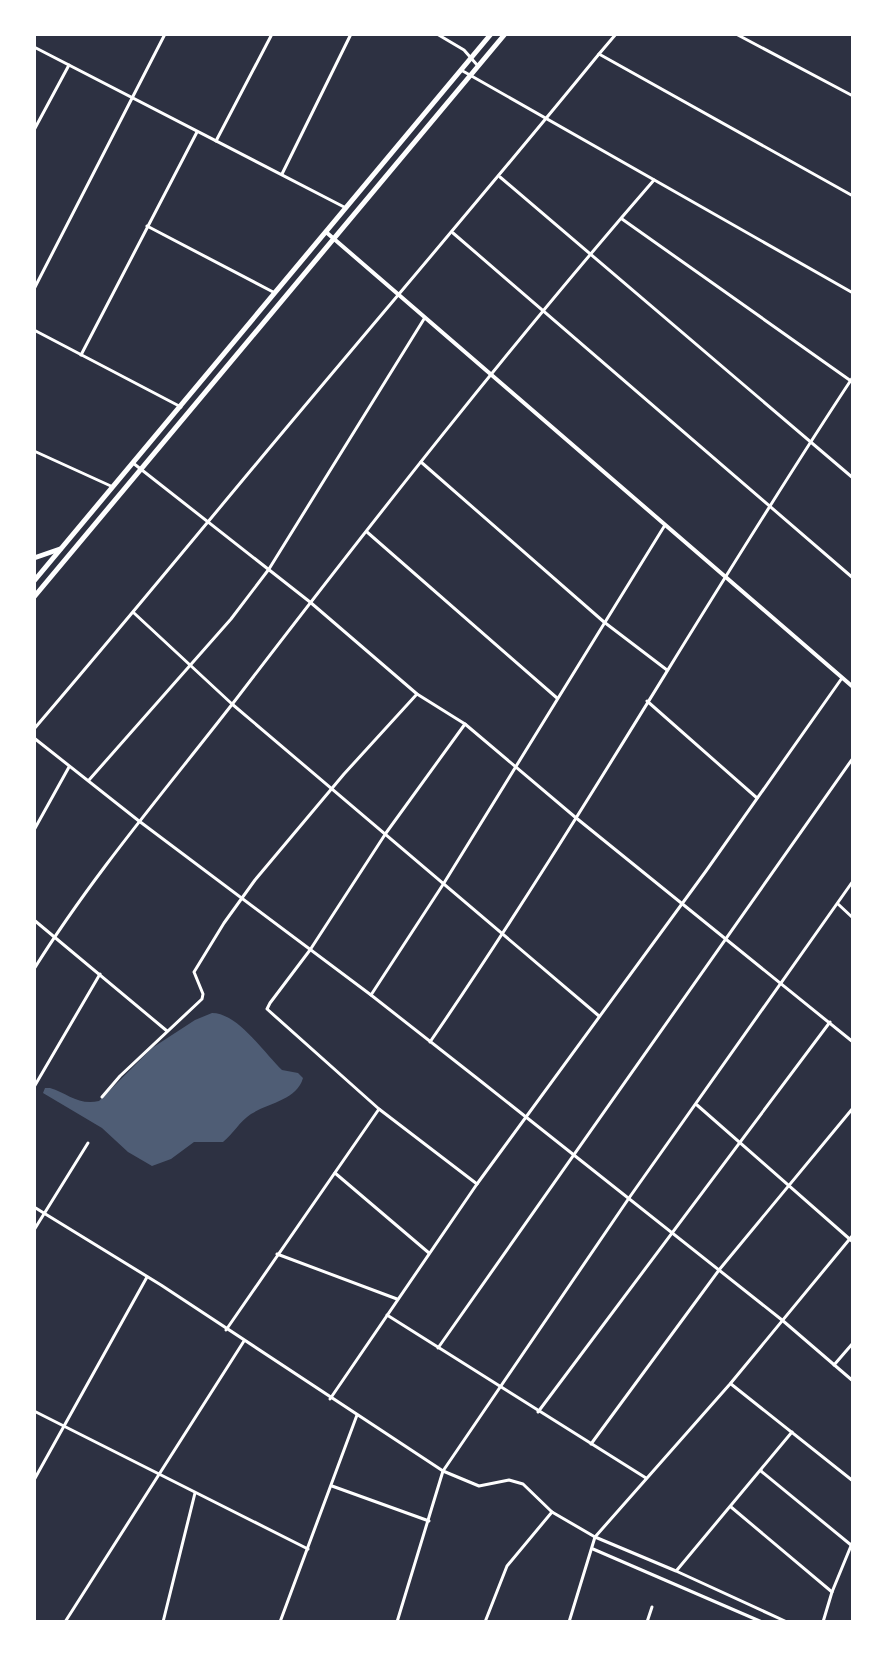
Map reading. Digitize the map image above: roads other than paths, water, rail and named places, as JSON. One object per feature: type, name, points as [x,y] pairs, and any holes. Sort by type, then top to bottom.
[{"type":"highway","points":[[35,580],[491,34]]},
{"type":"highway","points":[[34,597],[505,34]]},
{"type":"highway","points":[[34,558],[61,549]]},
{"type":"street","points":[[34,289],[165,34]]},
{"type":"street","points":[[216,141],[272,34]]},
{"type":"street","points":[[282,175],[351,34]]},
{"type":"street","points":[[437,34],[464,50],[478,66]]},
{"type":"street","points":[[34,729],[500,177],[616,34]]},
{"type":"street","points":[[736,34],[853,96]]},
{"type":"street","points":[[34,47],[346,208]]},
{"type":"street","points":[[599,54],[853,196]]},
{"type":"street","points":[[34,130],[69,65]]},
{"type":"street","points":[[461,70],[853,293]]},
{"type":"street","points":[[81,355],[197,132]]},
{"type":"street","points":[[500,177],[853,478]]},
{"type":"street","points":[[34,969],[55,935],[139,821],[310,602],[491,374],[654,180]]},
{"type":"street","points":[[430,1042],[503,934],[852,379],[621,218]]},
{"type":"street","points":[[146,226],[275,293]]},
{"type":"street","points":[[326,232],[853,687]]},
{"type":"street","points":[[452,233],[853,578]]},
{"type":"street","points":[[89,780],[231,619],[269,569],[425,317]]},
{"type":"street","points":[[34,330],[181,407]]},
{"type":"street","points":[[34,451],[113,487]]},
{"type":"street","points":[[421,462],[604,622],[667,670]]},
{"type":"street","points":[[133,463],[310,602],[417,694],[465,724],[853,1042]]},
{"type":"street","points":[[371,995],[444,883],[665,525]]},
{"type":"street","points":[[366,531],[557,698]]},
{"type":"street","points":[[35,580],[43,587]]},
{"type":"street","points":[[134,613],[232,704],[599,1016]]},
{"type":"street","points":[[330,1399],[477,1184],[843,678]]},
{"type":"street","points":[[102,1097],[202,999],[194,972],[240,899],[332,788],[417,694]]},
{"type":"street","points":[[647,701],[757,798]]},
{"type":"street","points":[[465,724],[386,833],[310,950],[267,1009],[379,1109],[477,1184]]},
{"type":"street","points":[[34,738],[240,899],[371,995],[673,1232],[853,1381]]},
{"type":"street","points":[[438,1348],[576,1156],[853,758]]},
{"type":"street","points":[[34,830],[70,766]]},
{"type":"street","points":[[397,1622],[443,1471],[629,1198],[853,881]]},
{"type":"street","points":[[837,904],[853,918]]},
{"type":"street","points":[[34,920],[167,1031]]},
{"type":"street","points":[[34,1087],[100,974]]},
{"type":"street","points":[[538,1412],[830,1022]]},
{"type":"street","points":[[569,1622],[595,1537],[852,1239],[697,1105]]},
{"type":"street","points":[[591,1444],[719,1270],[853,1108]]},
{"type":"street","points":[[226,1330],[379,1109]]},
{"type":"street","points":[[34,1230],[88,1143]]},
{"type":"street","points":[[335,1173],[429,1253]]},
{"type":"street","points":[[34,1207],[147,1276],[443,1471],[479,1486],[516,1481],[530,1489],[552,1512],[595,1537],[787,1622]]},
{"type":"street","points":[[277,1254],[398,1299]]},
{"type":"street","points":[[34,1480],[147,1276]]},
{"type":"street","points":[[387,1315],[646,1478]]},
{"type":"street","points":[[65,1622],[244,1341]]},
{"type":"street","points":[[834,1365],[853,1343]]},
{"type":"street","points":[[730,1384],[853,1481]]},
{"type":"street","points":[[34,1411],[308,1549]]},
{"type":"street","points":[[280,1622],[357,1415]]},
{"type":"street","points":[[676,1571],[792,1432]]},
{"type":"street","points":[[760,1471],[852,1543],[823,1622]]},
{"type":"street","points":[[332,1486],[429,1521]]},
{"type":"street","points":[[163,1622],[195,1493]]},
{"type":"street","points":[[730,1507],[832,1592]]},
{"type":"street","points":[[485,1622],[507,1566],[552,1512]]},
{"type":"street","points":[[591,1548],[762,1622]]},
{"type":"street","points":[[737,1611],[742,1601]]},
{"type":"street","points":[[647,1622],[652,1607]]},
{"type":"water","points":[[212,1013],[222,1015],[241,1027],[282,1070],[298,1073],[303,1078],[295,1091],[251,1114],[223,1142],[194,1142],[171,1159],[152,1166],[128,1152],[102,1128],[43,1093],[45,1088],[50,1088],[79,1100],[99,1101],[152,1048],[195,1020]]}]
